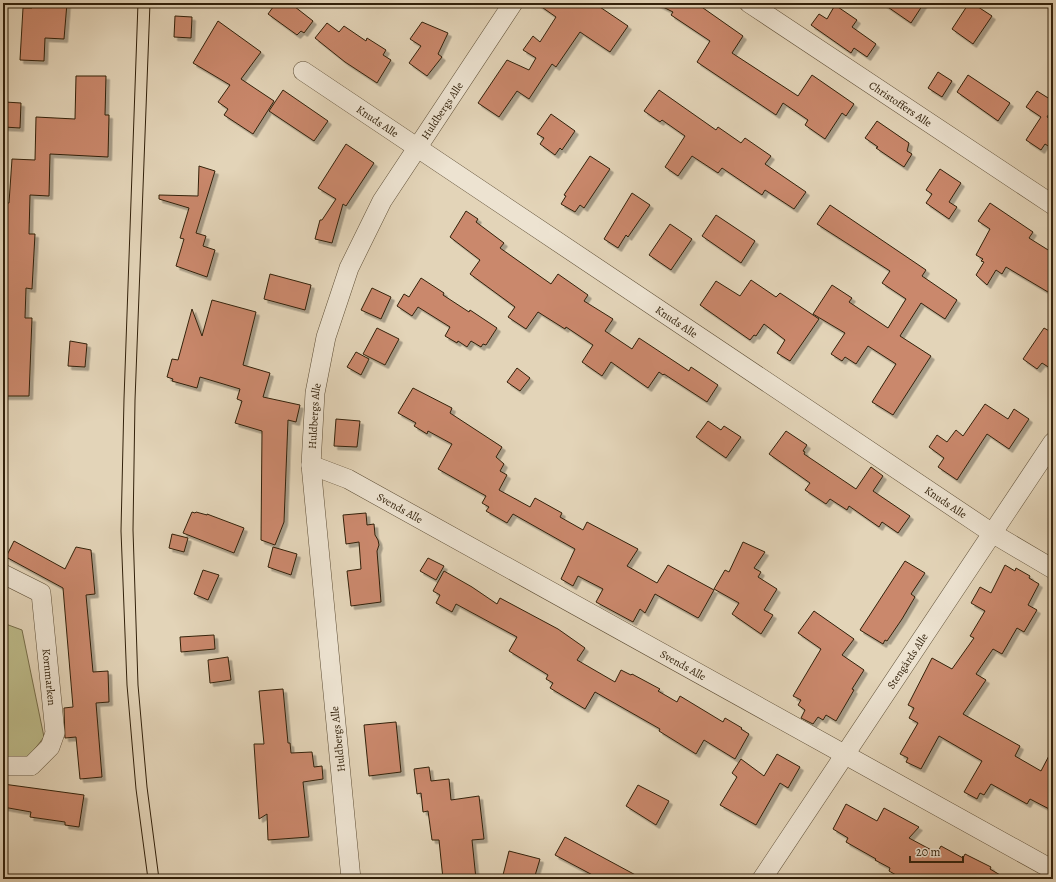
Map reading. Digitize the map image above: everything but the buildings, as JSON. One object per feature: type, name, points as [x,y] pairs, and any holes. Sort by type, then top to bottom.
[{"type":"street","name":"Huldbergs Alle","points":[[351,879],[311,465],[315,393],[326,337],[349,268],[382,201],[513,3]]},
{"type":"street","name":"Christoffers Alle","points":[[749,3],[1053,205]]},
{"type":"street","name":"Knuds Alle","points":[[303,71],[992,533],[1053,569]]},
{"type":"street","name":"Stengårds Alle","points":[[762,879],[1053,442]]},
{"type":"street","name":"Svends Alle","points":[[311,465],[348,479],[1053,870]]},
{"type":"street","name":"Kornmarken","points":[[3,574],[41,593],[55,733],[50,747],[31,766],[3,766]]},
{"type":"shaded area","points":[[3,623],[22,630],[44,737],[27,759],[3,757]]},
{"type":"tram line","points":[[138,3],[124,399],[121,531],[127,685],[136,789],[148,879]]},
{"type":"tram line","points":[[150,3],[135,400],[133,530],[138,685],[147,787],[159,879]]}]
